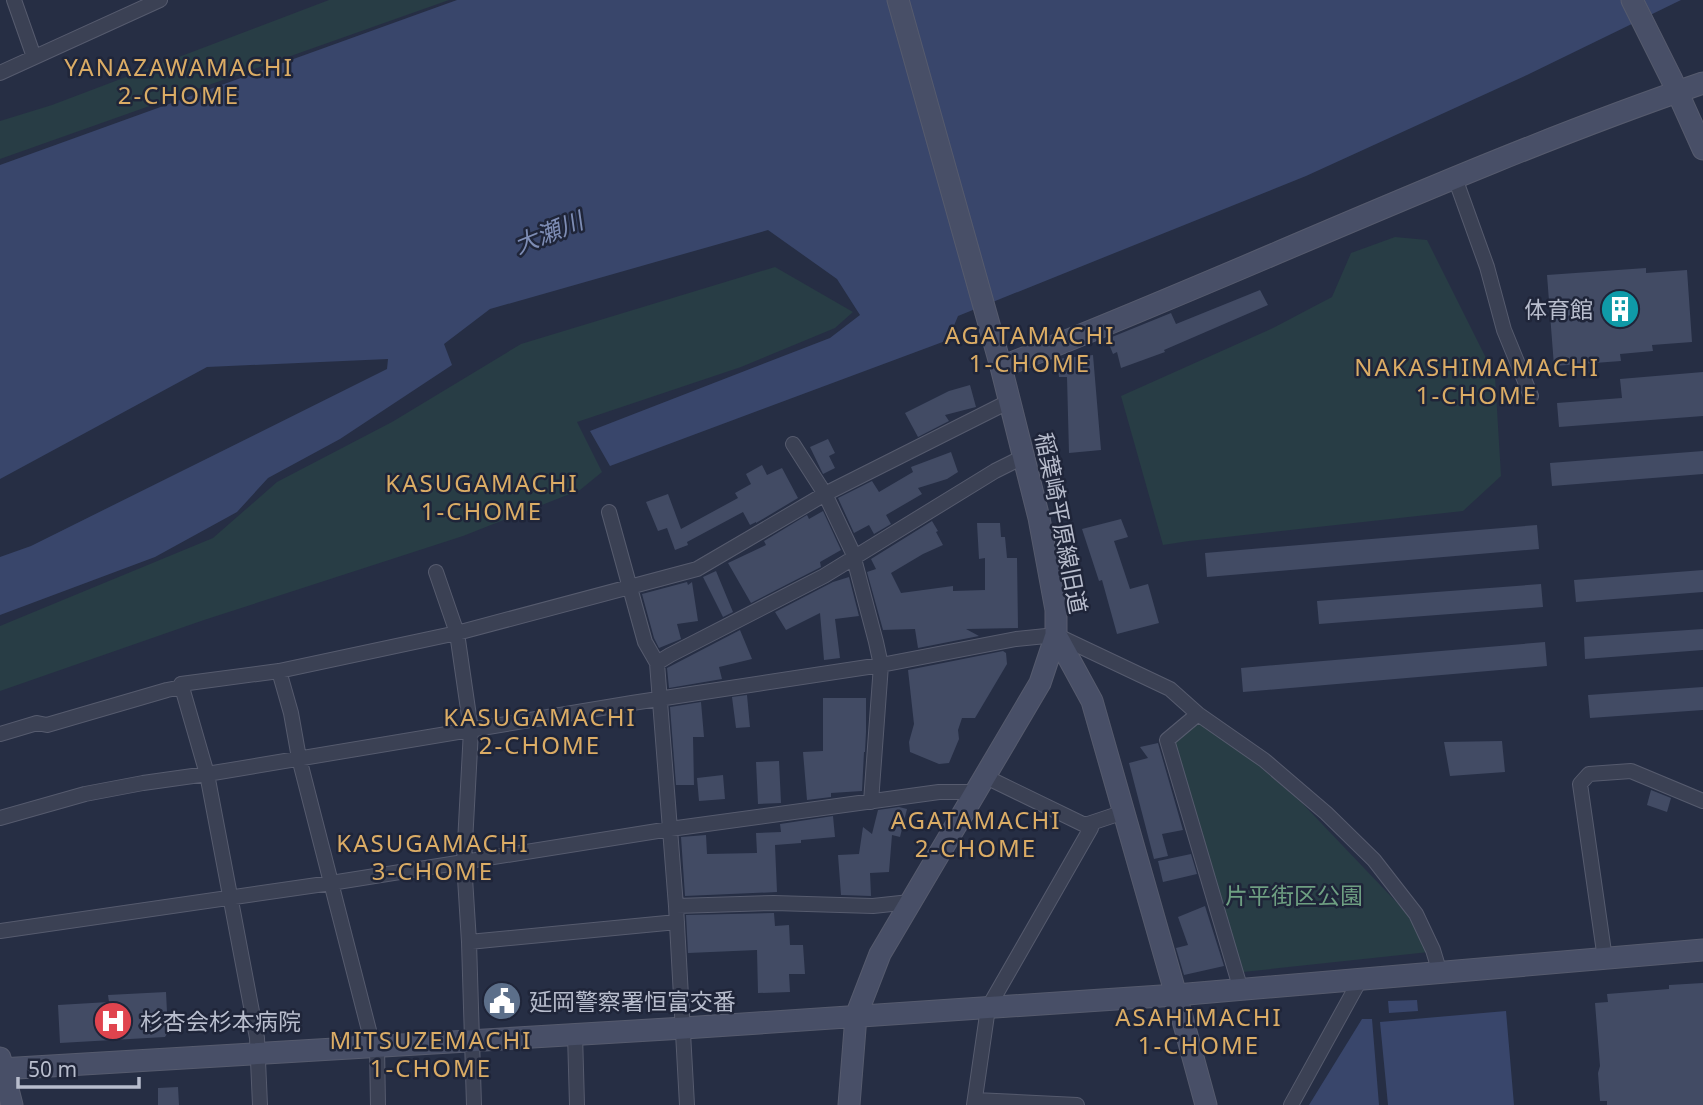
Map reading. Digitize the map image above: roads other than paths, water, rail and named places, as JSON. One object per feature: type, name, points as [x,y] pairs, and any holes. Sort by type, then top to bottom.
[{"type":"street","points":[[14,0],[34,57]]},
{"type":"street","points":[[0,73],[160,0]]},
{"type":"street","name":"稲葉崎平原線旧道","points":[[849,1105],[856,1016],[880,954],[1040,683],[1056,635],[1056,610],[1039,518],[1010,401],[898,0]]},
{"type":"street","points":[[1632,0],[1701,143]]},
{"type":"street","points":[[1001,367],[1108,325],[1674,86],[1703,83]]},
{"type":"street","points":[[1455,178],[1487,267],[1504,331],[1531,396]]},
{"type":"street","points":[[260,1105],[259,1053],[231,897],[207,774],[181,684],[279,671],[457,633],[696,569],[825,494],[1010,401]]},
{"type":"street","points":[[793,444],[825,494],[854,558],[876,642],[881,665],[871,802]]},
{"type":"street","points":[[657,663],[824,576],[995,471],[1023,457]]},
{"type":"street","points":[[609,512],[645,642],[657,663],[688,1105]]},
{"type":"street","points":[[436,572],[457,633],[471,730],[464,862],[474,1105]]},
{"type":"street","points":[[1056,635],[1092,701],[1206,1105]]},
{"type":"street","points":[[0,818],[85,794],[143,783],[661,698],[881,665],[1016,639],[1056,635],[1170,689],[1198,714],[1264,760],[1326,813],[1374,860],[1416,914],[1433,950],[1440,973]]},
{"type":"street","points":[[279,671],[291,713],[299,758],[375,1046],[378,1105]]},
{"type":"street","points":[[0,734],[37,723],[47,725],[182,687]]},
{"type":"street","points":[[1198,714],[1167,740],[1241,990]]},
{"type":"street","points":[[1605,959],[1580,784],[1589,774],[1631,771],[1703,801]]},
{"type":"street","points":[[0,931],[331,883],[670,829],[981,785],[1091,828],[988,1008],[974,1103],[1077,1105]]},
{"type":"street","points":[[1085,825],[1124,812]]},
{"type":"street","points":[[676,906],[774,903],[873,906],[910,902]]},
{"type":"street","points":[[468,942],[677,922]]},
{"type":"street","points":[[12,1105],[1,1065],[259,1053],[988,1008],[1241,990],[1703,950]]},
{"type":"street","points":[[1292,1105],[1360,980]]},
{"type":"street","points":[[575,1034],[577,1105]]},
{"type":"water","name":"大瀬川","points":[[457,0],[1681,0],[1527,75],[1306,176],[958,316],[948,340],[610,466],[590,431],[830,338],[860,315],[837,279],[768,230],[490,309],[444,344],[452,365],[340,439],[268,478],[237,512],[155,557],[0,615],[0,557],[31,546],[387,369],[388,359],[207,367],[0,479],[0,165]]},
{"type":"water","points":[[1417,1000],[1418,1011],[1389,1013],[1388,1001]]},
{"type":"water","points":[[1506,1011],[1514,1105],[1388,1105],[1380,1022]]},
{"type":"water","points":[[1362,1019],[1372,1019],[1379,1105],[1309,1105]]},
{"type":"place","name":"体育館","points":[[1620,309]]},
{"type":"place","name":"延岡警察署恒富交番","points":[[502,1001]]},
{"type":"place","name":"杉杏会杉本病院","points":[[113,1021]]},
{"type":"district","name":"YANAZAWAMACHI 2-CHOME","points":[[179,80]]},
{"type":"district","name":"AGATAMACHI 1-CHOME","points":[[1030,348]]},
{"type":"district","name":"NAKASHIMAMACHI 1-CHOME","points":[[1477,380]]},
{"type":"district","name":"KASUGAMACHI 1-CHOME","points":[[482,496]]},
{"type":"district","name":"KASUGAMACHI 2-CHOME","points":[[540,730]]},
{"type":"district","name":"AGATAMACHI 2-CHOME","points":[[976,833]]},
{"type":"district","name":"KASUGAMACHI 3-CHOME","points":[[433,856]]},
{"type":"district","name":"ASAHIMACHI 1-CHOME","points":[[1199,1030]]},
{"type":"district","name":"MITSUZEMACHI 1-CHOME","points":[[431,1053]]},
{"type":"park label","name":"片平街区公園","points":[[1294,895]]}]
